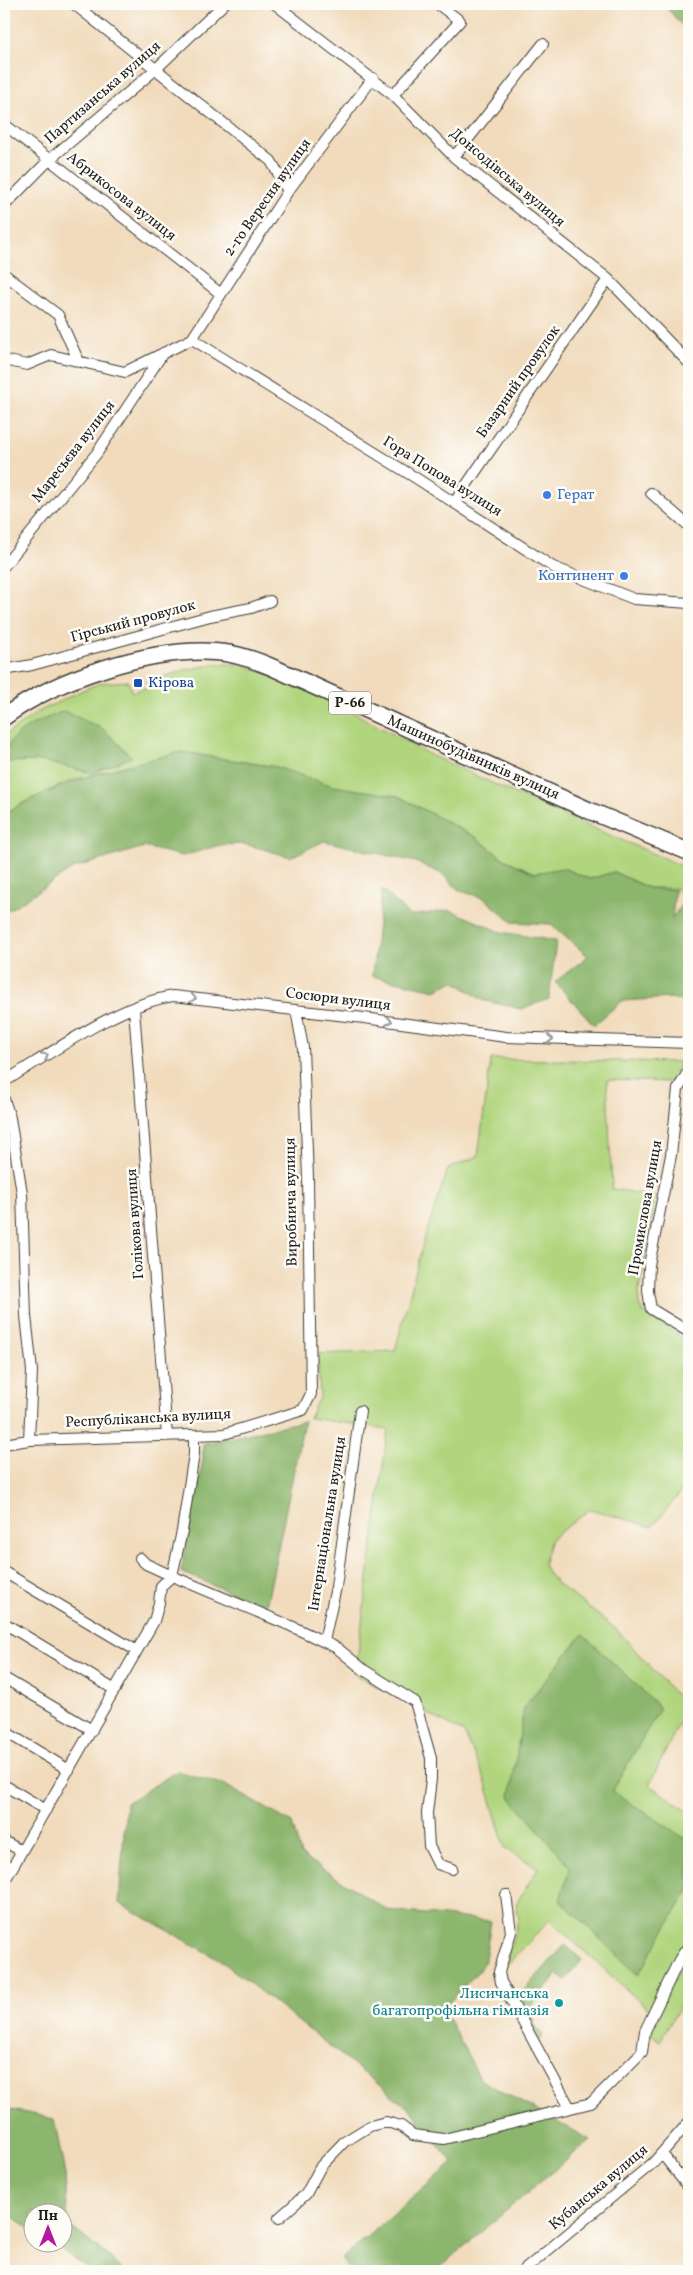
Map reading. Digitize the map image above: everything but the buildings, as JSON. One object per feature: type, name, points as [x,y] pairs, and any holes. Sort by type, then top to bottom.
[{"type":"main road","name":"Машинобудівників вулиця","points":[[4,717],[22,703],[55,687],[110,667],[184,653],[214,652],[232,654],[274,668],[570,802],[689,852]]},
{"type":"street","points":[[74,4],[271,161],[288,191]]},
{"type":"street","name":"Партизанська вулиця","points":[[4,206],[49,160],[156,69],[224,4]]},
{"type":"street","name":"Донсодівська вулиця","points":[[275,4],[373,78],[393,95],[454,157],[608,279],[689,363]]},
{"type":"street","points":[[393,95],[460,21],[438,4]]},
{"type":"street","points":[[454,157],[543,44]]},
{"type":"street","name":"2-го Вересня вулиця","points":[[192,339],[288,191],[373,78]]},
{"type":"street","name":"Абрикосова вулиця","points":[[4,124],[220,294]]},
{"type":"street","points":[[4,274],[58,315],[79,362]]},
{"type":"street","name":"Базарний провулок","points":[[454,503],[608,279]]},
{"type":"street","points":[[4,360],[27,365],[51,355],[125,372],[192,339]]},
{"type":"street","name":"Гора Попова вулиця","points":[[192,339],[553,567],[634,599],[689,603]]},
{"type":"street","name":"Маресьєва вулиця","points":[[4,566],[97,453],[163,353]]},
{"type":"street","points":[[651,493],[689,526]]},
{"type":"street","name":"Гірський провулок","points":[[4,670],[32,665],[210,616],[250,608],[270,601]]},
{"type":"street","name":"Сосюри вулиця","points":[[4,1082],[94,1026],[159,998],[173,996],[506,1037],[689,1043]]},
{"type":"street","name":"Голікова вулиця","points":[[134,1009],[167,1436]]},
{"type":"street","name":"Виробнича вулиця","points":[[296,1010],[303,1048],[308,1178],[311,1394]]},
{"type":"street","name":"Промислова вулиця","points":[[689,1070],[678,1089],[671,1155],[650,1265],[648,1291],[652,1309],[689,1332]]},
{"type":"street","points":[[4,1099],[11,1127],[22,1193],[26,1316],[32,1371],[29,1440]]},
{"type":"street","name":"Республіканська вулиця","points":[[4,1444],[29,1440],[224,1434],[303,1410],[311,1394]]},
{"type":"street","name":"Інтернаціональна вулиця","points":[[324,1641],[336,1587],[360,1411]]},
{"type":"street","points":[[4,1882],[154,1621],[161,1586],[172,1576],[182,1531],[194,1454],[194,1435]]},
{"type":"street","name":"Інтернаціональна вулиця","points":[[140,1558],[146,1564],[172,1576],[324,1641],[337,1648],[364,1670],[415,1702],[431,1758],[431,1779],[427,1813],[429,1846],[438,1864],[452,1869]]},
{"type":"street","points":[[4,1572],[137,1651]]},
{"type":"street","points":[[4,1623],[115,1690]]},
{"type":"street","points":[[4,1678],[92,1730]]},
{"type":"street","points":[[4,1731],[69,1770]]},
{"type":"street","points":[[4,1785],[46,1810]]},
{"type":"street","points":[[4,1841],[21,1851]]},
{"type":"street","points":[[506,1894],[511,1932],[499,1972],[501,1982],[570,2108]]},
{"type":"street","points":[[279,2218],[306,2194],[321,2166],[344,2142],[370,2126],[386,2122],[401,2126],[413,2135],[444,2139],[512,2125],[570,2108],[591,2104],[642,2052],[645,2031],[679,1960],[689,1945]]},
{"type":"street","name":"Кубанська вулиця","points":[[523,2271],[663,2154],[689,2122]]},
{"type":"street","points":[[663,2154],[689,2188]]},
{"type":"green space","points":[[663,4],[689,4],[689,33]]},
{"type":"green space","points":[[216,664],[241,664],[320,694],[430,755],[551,810],[689,869],[689,902],[676,888],[648,888],[614,872],[590,879],[535,873],[504,859],[475,837],[398,796],[336,788],[276,767],[181,752],[70,781],[4,814],[4,736],[38,712],[100,683],[128,681],[132,692],[150,687],[146,682],[185,670]]},
{"type":"green space","points":[[64,711],[103,729],[132,757],[92,773],[41,761],[4,762],[10,742],[17,735],[35,723]]},
{"type":"green space","points":[[181,752],[276,767],[333,786],[398,796],[475,837],[504,859],[534,873],[563,868],[590,879],[614,872],[648,888],[675,890],[672,918],[683,903],[689,906],[689,1004],[672,998],[622,1001],[594,1025],[555,982],[588,956],[550,924],[512,922],[484,898],[460,891],[442,874],[416,862],[324,841],[291,857],[245,844],[220,845],[183,856],[144,847],[74,868],[4,913],[4,814],[46,792],[90,776]]},
{"type":"green space","points":[[382,889],[410,916],[450,910],[501,932],[556,941],[549,999],[521,1009],[482,1000],[454,981],[435,990],[372,976]]},
{"type":"green space","points":[[491,1059],[681,1062],[670,1082],[607,1080],[612,1189],[656,1196],[639,1289],[639,1305],[643,1312],[689,1342],[689,1493],[684,1488],[652,1527],[590,1509],[551,1539],[543,1565],[554,1581],[616,1629],[687,1707],[649,1785],[689,1812],[689,1938],[671,1964],[649,2010],[550,1920],[504,1968],[519,1918],[516,1904],[538,1868],[505,1848],[484,1777],[464,1733],[355,1675],[388,1429],[309,1418],[320,1396],[317,1354],[395,1351],[424,1240],[448,1169],[478,1156]]},
{"type":"green space","points":[[304,1421],[266,1607],[181,1572],[203,1460],[203,1444]]},
{"type":"green space","points":[[583,1634],[660,1708],[612,1791],[689,1841],[689,1890],[638,1975],[560,1900],[570,1867],[510,1797],[524,1707]]},
{"type":"green space","points":[[177,1771],[225,1785],[292,1823],[301,1855],[387,1910],[491,1921],[484,1965],[443,2009],[481,2080],[590,2140],[435,2271],[351,2271],[341,2259],[453,2163],[412,2111],[219,1959],[119,1903],[126,1803]]},
{"type":"green space","points":[[565,1945],[582,1960],[566,1980],[557,1974],[531,2006],[534,2024],[543,2036],[540,2041],[534,2035],[516,1999]]},
{"type":"green space","points":[[689,1954],[689,1991],[660,2041],[649,2033],[680,1967]]},
{"type":"green space","points":[[4,2108],[54,2119],[65,2174],[67,2202],[22,2202],[22,2223],[4,2210]]},
{"type":"green space","points":[[72,2228],[108,2255],[122,2271],[91,2271],[65,2252],[72,2252]]},
{"type":"place","name":"Герат","points":[[547,495]]},
{"type":"place","name":"Континент","points":[[624,576]]},
{"type":"place","name":"Кірова","points":[[138,683]]},
{"type":"place","name":"Лисичанська багатопрофільна гімназія","points":[[559,2003]]}]
